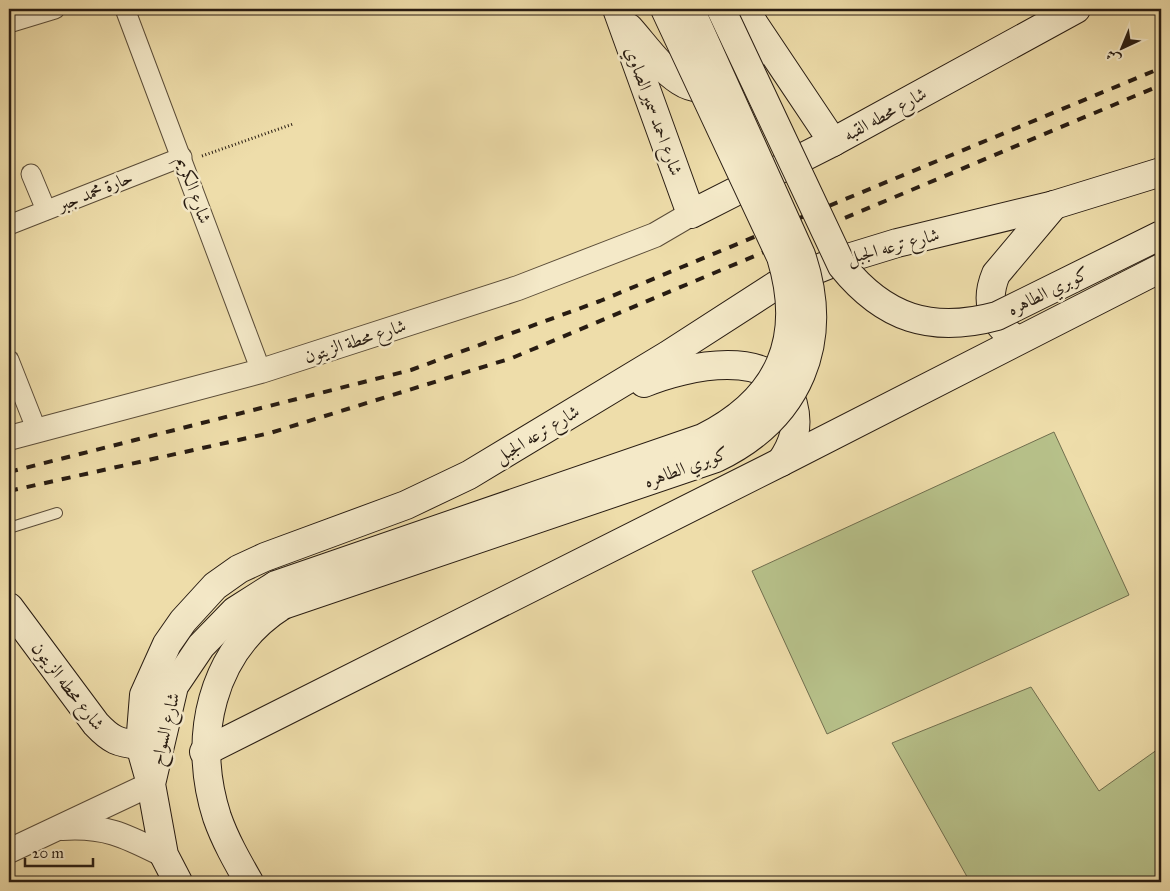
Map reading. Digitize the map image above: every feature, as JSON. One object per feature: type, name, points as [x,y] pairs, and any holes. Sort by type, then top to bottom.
[{"type":"main road","name":"كوبري الطاهره","points":[[279,595],[703,438],[728,425],[749,409],[767,388],[780,364],[788,338],[791,311],[789,283],[780,257],[665,9]]},
{"type":"main road","name":"كوبري الطاهره","points":[[279,595],[716,458],[738,448],[758,434],[790,397],[802,375],[814,327],[809,278],[802,254],[690,9]]},
{"type":"main road","name":"كوبري الطاهره","points":[[722,9],[842,266],[858,285],[876,301],[898,314],[922,321],[947,324],[972,323],[996,316],[1161,236]]},
{"type":"main road","name":"شارع محطه القبه","points":[[691,214],[833,142],[1076,9]]},
{"type":"main road","points":[[618,13],[669,72],[681,82],[695,87],[711,88],[732,80],[748,64],[754,50],[755,35],[749,14]]},
{"type":"main road","name":"شارع احمد سمير الصاوي","points":[[618,13],[691,214]]},
{"type":"main road","points":[[749,14],[833,142]]},
{"type":"main road","name":"شارع ترعه الجبل","points":[[152,784],[140,745],[144,695],[167,644],[182,620],[215,586],[239,569],[265,557],[406,505],[435,492],[576,411],[775,286],[835,262],[897,243],[1054,205],[1161,172]]},
{"type":"main road","points":[[1021,338],[1009,334],[999,325],[991,307],[991,287],[996,274],[1054,205]]},
{"type":"main road","points":[[204,752],[782,462],[1161,268]]},
{"type":"main road","points":[[576,411],[668,373],[696,367],[725,365],[755,368],[769,373],[782,384],[791,399],[796,415],[796,432],[791,448],[782,462]]},
{"type":"main road","points":[[249,882],[231,850],[217,818],[208,781],[204,752],[206,726],[220,679],[237,650],[279,595]]},
{"type":"main road","name":"شارع السواح","points":[[178,882],[164,855],[152,784],[174,686],[200,646],[228,618],[279,595]]},
{"type":"main road","name":"شارع محطه الزيتون","points":[[9,607],[106,735],[120,743],[140,745]]},
{"type":"street","points":[[9,23],[55,9]]},
{"type":"street","name":"شارع الكريم","points":[[125,9],[261,371]]},
{"type":"street","name":"حارة محمد جبر","points":[[9,225],[183,160]]},
{"type":"street","points":[[31,174],[46,210]]},
{"type":"street","name":"شارع محطة الزيتون","points":[[9,438],[261,371],[563,272],[655,235],[691,214]]},
{"type":"street","points":[[9,360],[37,431]]},
{"type":"street","points":[[9,851],[152,784]]},
{"type":"street","points":[[58,828],[87,826],[115,831],[164,855]]},
{"type":"lane","points":[[9,528],[57,513]]},
{"type":"path","points":[[183,160],[293,124]]},
{"type":"green space","points":[[1054,432],[1129,595],[827,734],[752,571]]},
{"type":"green space","points":[[1031,687],[1099,791],[1161,747],[1161,882],[970,882],[892,743]]},
{"type":"railway","points":[[9,472],[411,370],[600,301],[1161,68]]},
{"type":"railway","points":[[9,491],[270,433],[512,358],[1161,85]]}]
